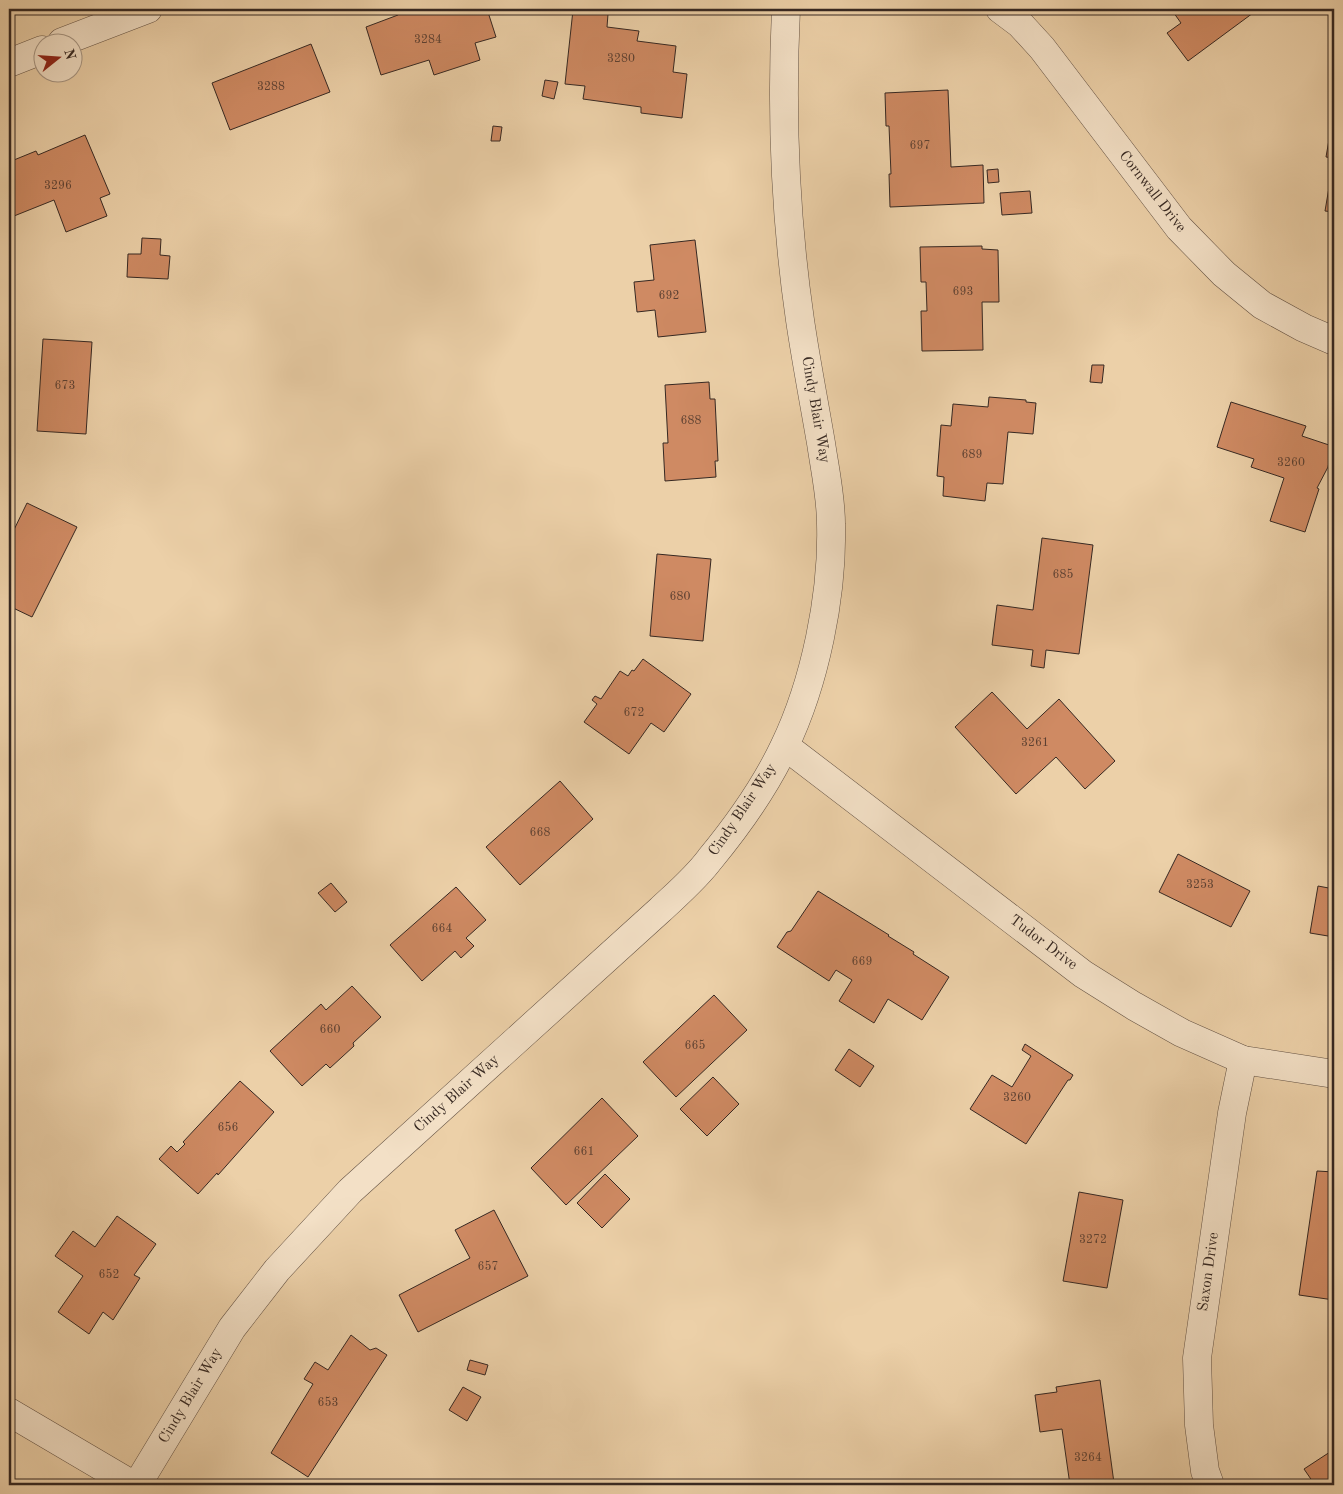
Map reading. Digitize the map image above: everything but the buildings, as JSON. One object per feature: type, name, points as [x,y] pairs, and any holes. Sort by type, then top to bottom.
[{"type":"street","points":[[82,34],[148,9]]},
{"type":"street","name":"Cindy Blair Way","points":[[135,1485],[232,1328],[277,1270],[350,1190],[660,910],[709,862],[763,786],[785,746],[807,688],[826,610],[831,568],[831,523],[828,482],[800,320],[793,265],[784,137],[786,9]]},
{"type":"street","name":"Cornwall Drive","points":[[1000,9],[1020,24],[1042,48],[1179,228],[1224,274],[1262,305],[1304,328],[1334,341]]},
{"type":"street","points":[[9,63],[32,54]]},
{"type":"street","name":"Tudor Drive","points":[[785,746],[1083,974],[1134,1006],[1182,1033],[1243,1060],[1334,1074]]},
{"type":"street","name":"Saxon Drive","points":[[1210,1485],[1205,1471],[1199,1424],[1197,1358],[1232,1113],[1243,1060]]},
{"type":"street","points":[[9,1412],[135,1485]]}]
